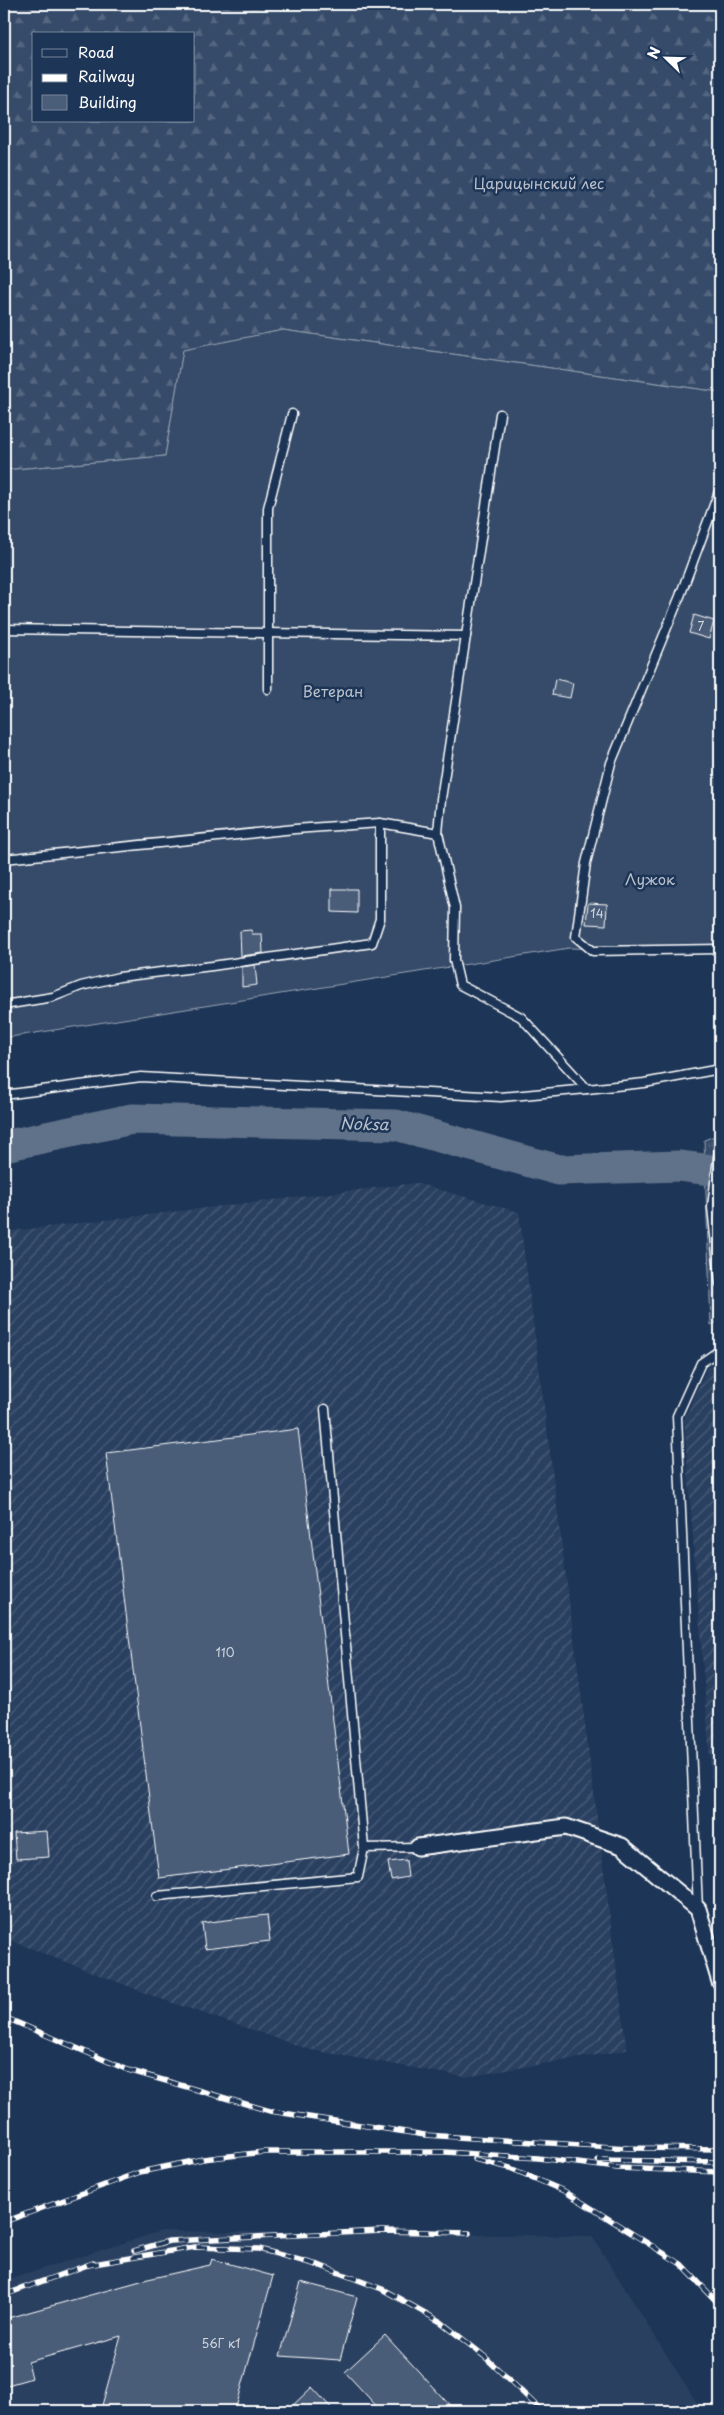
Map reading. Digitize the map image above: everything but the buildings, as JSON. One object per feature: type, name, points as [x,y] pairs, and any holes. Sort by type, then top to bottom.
[{"type":"street","points":[[418,1847],[566,1827],[622,1846],[698,1909],[720,1982]]},
{"type":"lane","points":[[268,689],[268,508],[292,414]]},
{"type":"lane","points":[[500,414],[441,799],[438,833],[455,908],[454,960],[460,985],[521,1017],[587,1090]]},
{"type":"lane","points":[[720,489],[680,596],[611,763],[586,863],[576,937],[593,951],[720,949]]},
{"type":"lane","points":[[4,629],[466,636]]},
{"type":"lane","points":[[4,859],[256,832],[380,823],[438,833]]},
{"type":"lane","points":[[4,1005],[53,997],[81,986],[119,977],[372,943],[380,919],[380,823]]},
{"type":"lane","points":[[4,1095],[141,1077],[502,1097],[644,1084],[720,1069]]},
{"type":"lane","points":[[719,1146],[712,1207],[720,1283]]},
{"type":"lane","points":[[698,1909],[677,1416],[700,1363],[720,1350]]},
{"type":"lane","points":[[157,1896],[358,1876],[364,1848],[325,1409]]},
{"type":"lane","points":[[364,1848],[418,1847]]},
{"type":"shaded area","points":[[416,1183],[519,1212],[627,2050],[465,2077],[311,2050],[161,1999],[4,1938],[4,1232]]},
{"type":"shaded area","points":[[720,1361],[720,1890],[684,1420],[707,1368]]},
{"type":"shaded area","points":[[161,2231],[592,2236],[702,2411],[4,2411],[4,2281]]},
{"type":"green space","name":"Царицынский лес","points":[[4,4],[720,4],[720,392],[283,330],[183,351],[165,456],[4,470]]},
{"type":"green space","name":"Ветеран","points":[[283,330],[720,392],[720,952],[569,948],[4,1038],[4,470],[165,456],[183,350]]},
{"type":"green space","points":[[720,1134],[720,1321],[711,1325],[704,1140]]},
{"type":"waterway","name":"Noksa","points":[[4,1146],[132,1119],[396,1125],[559,1170],[679,1166],[720,1171]]},
{"type":"railway","points":[[4,2017],[128,2070],[270,2111],[425,2135],[628,2148],[720,2149]]},
{"type":"railway","points":[[4,2222],[140,2172],[203,2159],[264,2152],[445,2152],[538,2158],[617,2168],[720,2172]]},
{"type":"railway","points":[[474,2159],[510,2168],[564,2191],[681,2264],[720,2305]]},
{"type":"railway","points":[[598,2160],[720,2162]]},
{"type":"railway","points":[[134,2251],[169,2241],[382,2231],[469,2233]]},
{"type":"railway","points":[[88,2265],[195,2247],[259,2249],[321,2266],[382,2289],[441,2322],[484,2356],[542,2411]]},
{"type":"railway","points":[[4,2295],[93,2263]]},
{"type":"park label","name":"Лужок","points":[[650,880]]}]
